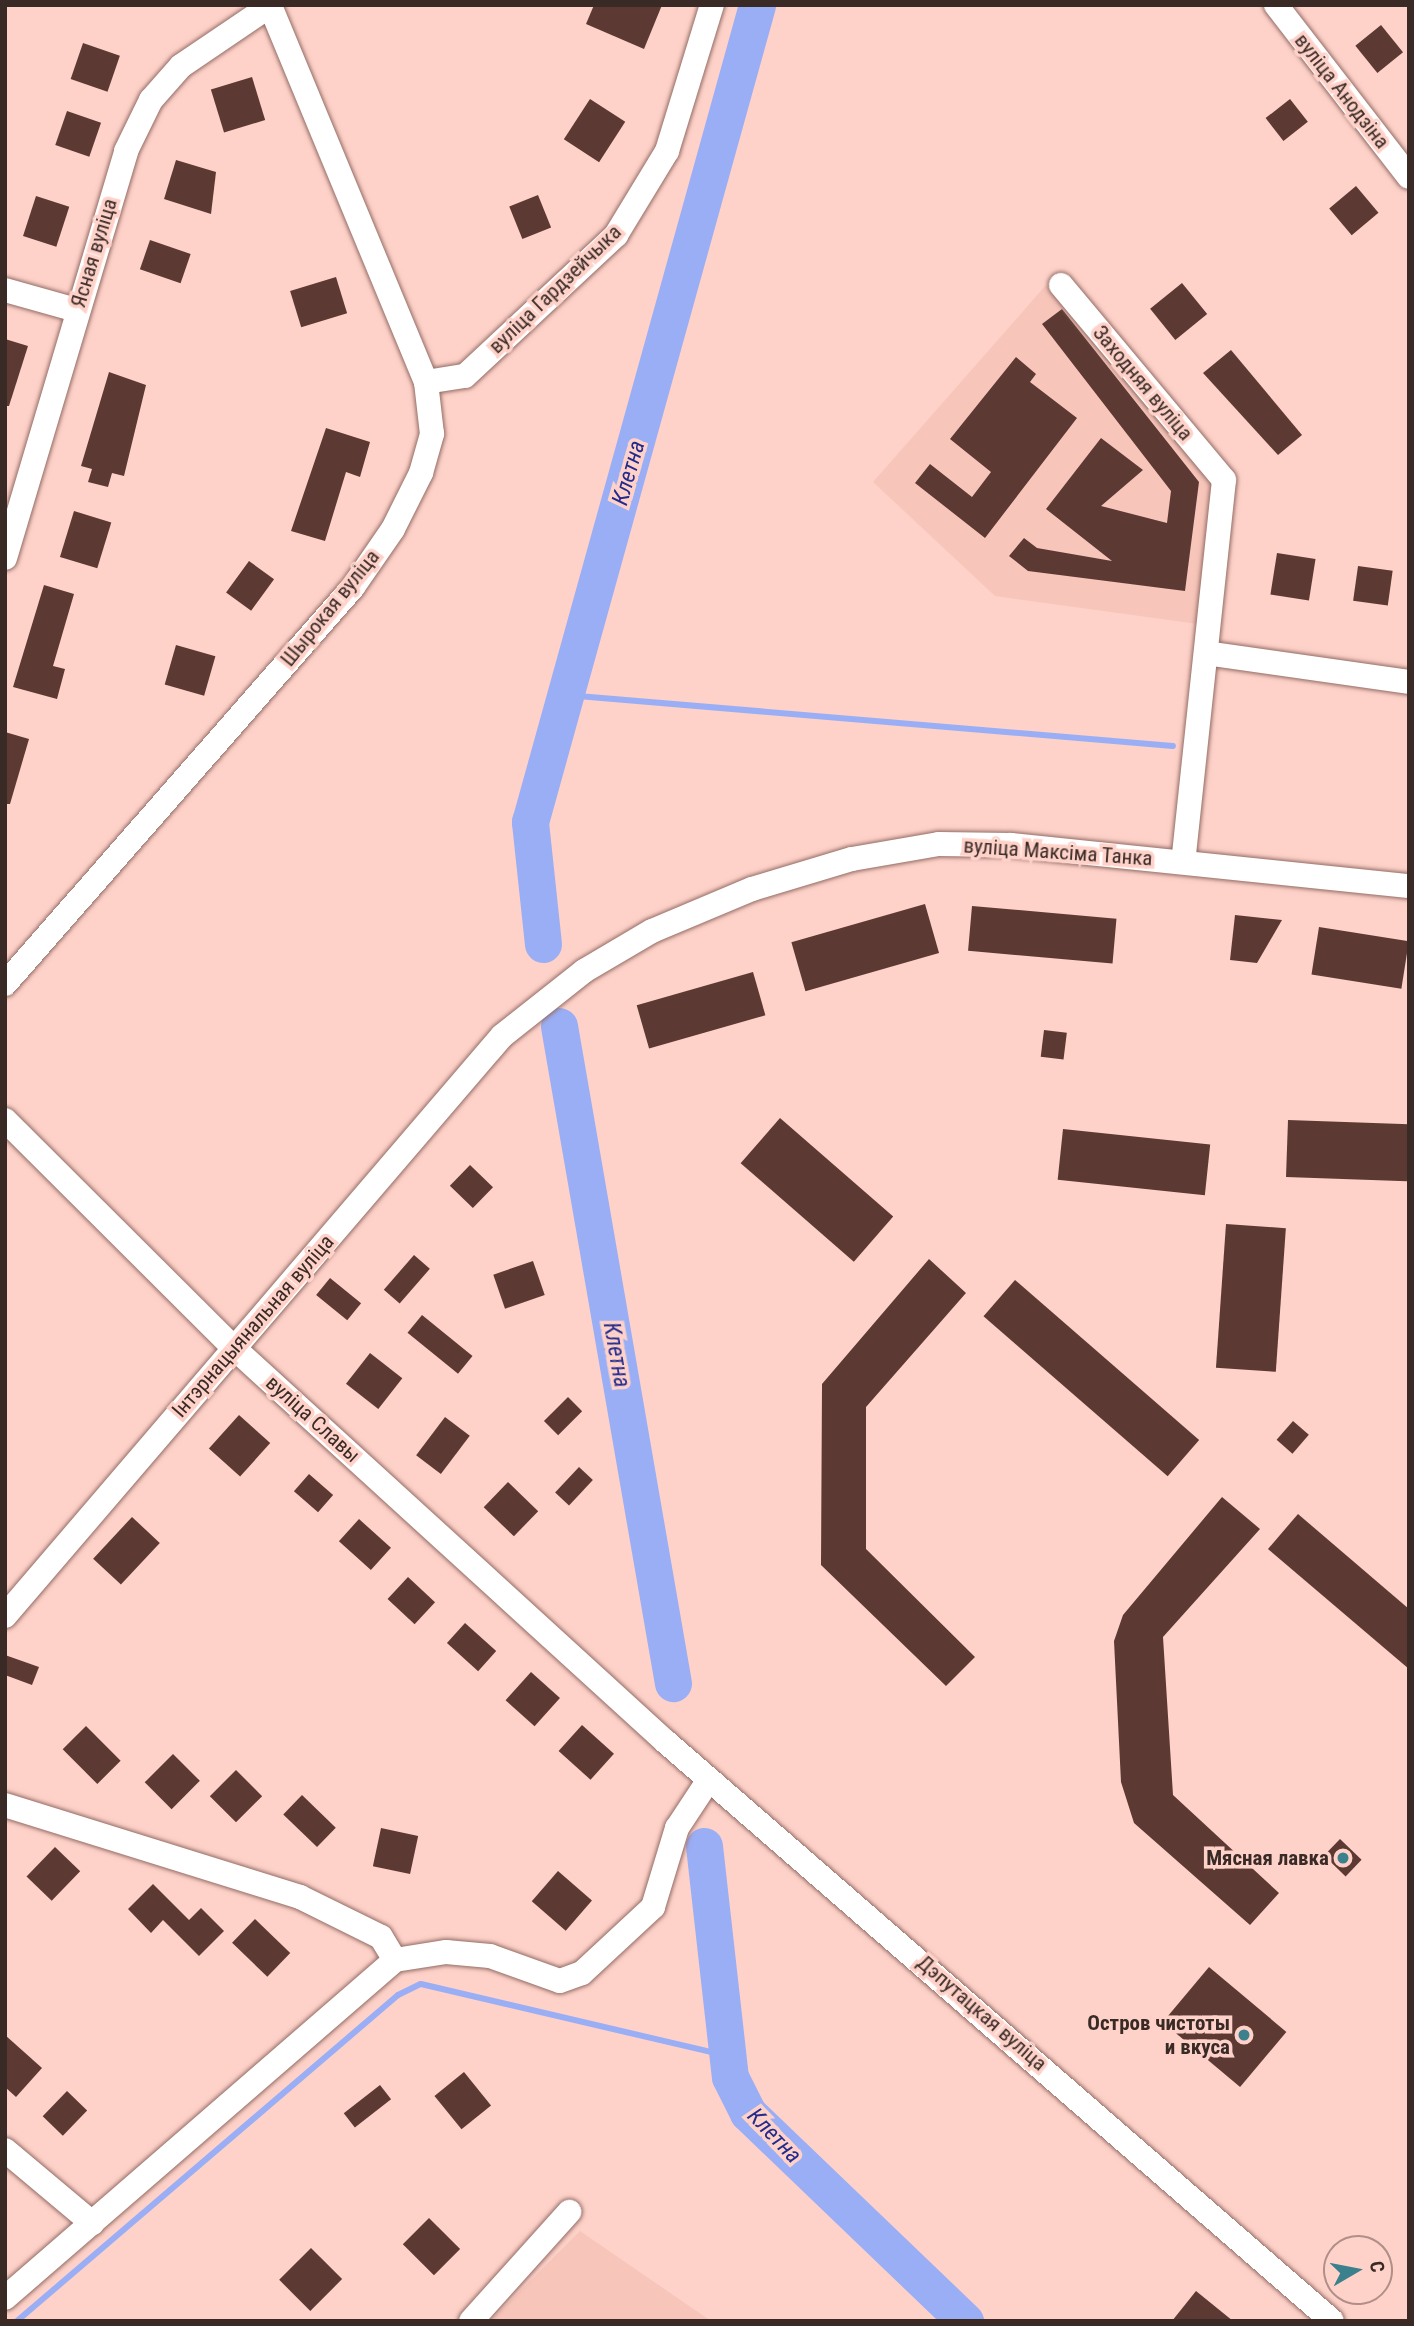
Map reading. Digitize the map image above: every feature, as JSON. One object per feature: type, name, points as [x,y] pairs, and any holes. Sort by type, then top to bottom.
[{"type":"street","name":"вуліца Гардзейчыка","points":[[426,382],[465,376],[616,235],[667,151],[712,5]]},
{"type":"street","name":"вуліца Анодзіна","points":[[1276,5],[1409,177]]},
{"type":"street","name":"Шырокая вуліца","points":[[5,984],[353,587],[421,473],[432,434],[426,382],[270,6]]},
{"type":"street","name":"Ясная вуліца","points":[[5,558],[76,310],[126,151],[151,100],[181,66],[270,6]]},
{"type":"street","name":"Заходняя вуліца","points":[[1061,285],[1224,480],[1206,653]]},
{"type":"street","points":[[5,290],[76,310]]},
{"type":"street","points":[[1182,862],[1206,653],[1409,682]]},
{"type":"street","name":"вуліца Максіма Танка","points":[[502,1036],[584,971],[652,931],[752,889],[852,859],[963,845],[1182,862],[1409,886]]},
{"type":"street","name":"Інтэрнацыянальная вуліца","points":[[5,1616],[502,1036]]},
{"type":"street","name":"вуліца Славы","points":[[5,1120],[234,1348],[630,1709]]},
{"type":"street","name":"Дэпутацкая вуліца","points":[[630,1709],[708,1781],[1332,2321]]},
{"type":"street","points":[[5,2298],[395,1960],[446,1952],[490,1956],[560,1981],[582,1973],[653,1908],[677,1828],[708,1781]]},
{"type":"street","points":[[5,1805],[300,1897],[382,1937],[395,1960]]},
{"type":"street","points":[[5,2150],[92,2223]]},
{"type":"street","points":[[471,2321],[569,2212]]},
{"type":"shaded area","points":[[1046,285],[1213,482],[1198,624],[995,596],[873,482]]},
{"type":"shaded area","points":[[580,2231],[711,2321],[490,2321]]},
{"type":"building","points":[[594,5],[662,5],[644,49],[586,24]]},
{"type":"building","points":[[1381,25],[1403,52],[1377,73],[1355,46]]},
{"type":"building","points":[[83,43],[120,56],[108,92],[71,79]]},
{"type":"building","points":[[252,77],[265,120],[224,133],[211,90]]},
{"type":"building","points":[[590,99],[625,122],[599,162],[564,139]]},
{"type":"building","points":[[1290,99],[1308,122],[1283,141],[1266,118]]},
{"type":"building","points":[[67,111],[101,123],[89,157],[55,145]]},
{"type":"building","points":[[176,160],[216,172],[211,214],[164,199]]},
{"type":"building","points":[[1356,186],[1378,213],[1352,235],[1329,208]]},
{"type":"building","points":[[538,195],[551,227],[522,239],[509,207]]},
{"type":"building","points":[[36,196],[69,207],[56,247],[23,236]]},
{"type":"building","points":[[150,240],[191,254],[181,283],[140,269]]},
{"type":"building","points":[[336,277],[347,313],[301,327],[290,291]]},
{"type":"building","points":[[1182,283],[1207,314],[1175,340],[1150,309]]},
{"type":"building","points":[[1062,309],[1199,482],[1185,591],[1028,571],[1009,556],[1024,538],[1037,548],[1112,561],[1046,509],[1101,438],[1143,470],[1101,506],[1167,523],[1171,491],[1042,324]]},
{"type":"building","points":[[5,339],[28,346],[9,406],[5,406]]},
{"type":"building","points":[[1231,350],[1302,435],[1278,455],[1203,373]]},
{"type":"building","points":[[1016,357],[1036,374],[1030,382],[1077,418],[985,538],[915,483],[930,464],[972,497],[991,472],[950,439]]},
{"type":"building","points":[[109,372],[146,385],[124,476],[112,473],[108,487],[88,482],[92,469],[81,466]]},
{"type":"building","points":[[326,428],[370,442],[360,477],[346,472],[325,541],[291,531]]},
{"type":"building","points":[[74,511],[111,522],[97,568],[60,557]]},
{"type":"building","points":[[1277,553],[1316,559],[1309,601],[1270,594]]},
{"type":"building","points":[[249,561],[274,579],[251,611],[226,593]]},
{"type":"building","points":[[1358,566],[1393,571],[1388,606],[1353,601]]},
{"type":"building","points":[[44,585],[74,594],[53,666],[65,669],[57,699],[13,687]]},
{"type":"building","points":[[176,645],[215,656],[204,696],[165,684]]},
{"type":"building","points":[[5,732],[29,739],[10,804],[5,804]]},
{"type":"building","points":[[925,904],[939,953],[805,991],[791,942]]},
{"type":"building","points":[[972,906],[1116,919],[1113,963],[968,951]]},
{"type":"building","points":[[1235,915],[1282,920],[1257,963],[1230,960]]},
{"type":"building","points":[[1319,927],[1409,941],[1401,989],[1311,974]]},
{"type":"building","points":[[753,972],[765,1015],[649,1049],[637,1005]]},
{"type":"building","points":[[1044,1030],[1067,1033],[1064,1060],[1041,1057]]},
{"type":"building","points":[[780,1118],[893,1216],[854,1262],[741,1163]]},
{"type":"building","points":[[1288,1120],[1409,1124],[1407,1181],[1286,1177]]},
{"type":"building","points":[[1063,1129],[1210,1144],[1205,1195],[1058,1180]]},
{"type":"building","points":[[470,1165],[493,1187],[473,1208],[450,1186]]},
{"type":"building","points":[[1226,1224],[1286,1228],[1276,1372],[1216,1368]]},
{"type":"building","points":[[414,1255],[430,1269],[400,1303],[384,1290]]},
{"type":"building","points":[[929,1259],[966,1293],[866,1407],[866,1549],[975,1657],[946,1686],[821,1565],[822,1384]]},
{"type":"building","points":[[533,1261],[545,1295],[505,1309],[493,1275]]},
{"type":"building","points":[[330,1278],[361,1303],[347,1320],[316,1295]]},
{"type":"building","points":[[1015,1280],[1199,1440],[1168,1476],[984,1316]]},
{"type":"building","points":[[422,1315],[473,1356],[458,1374],[408,1333]]},
{"type":"building","points":[[370,1353],[402,1378],[378,1409],[346,1384]]},
{"type":"building","points":[[568,1397],[582,1411],[558,1435],[544,1421]]},
{"type":"building","points":[[239,1415],[270,1443],[240,1477],[209,1448]]},
{"type":"building","points":[[445,1417],[470,1436],[441,1474],[416,1455]]},
{"type":"building","points":[[1293,1421],[1309,1435],[1292,1454],[1277,1440]]},
{"type":"building","points":[[579,1467],[593,1480],[569,1506],[555,1493]]},
{"type":"building","points":[[309,1474],[333,1495],[318,1512],[294,1491]]},
{"type":"building","points":[[508,1482],[538,1511],[514,1536],[484,1507]]},
{"type":"building","points":[[1222,1497],[1260,1529],[1163,1637],[1173,1795],[1279,1893],[1250,1925],[1134,1823],[1121,1782],[1114,1641],[1123,1615]]},
{"type":"building","points":[[1298,1514],[1409,1609],[1409,1669],[1268,1549]]},
{"type":"building","points":[[132,1517],[160,1543],[121,1585],[93,1559]]},
{"type":"building","points":[[359,1519],[391,1548],[371,1570],[339,1541]]},
{"type":"building","points":[[408,1577],[435,1602],[415,1624],[388,1599]]},
{"type":"building","points":[[465,1623],[496,1651],[478,1671],[447,1643]]},
{"type":"building","points":[[5,1655],[39,1667],[32,1685],[5,1675]]},
{"type":"building","points":[[531,1672],[560,1698],[535,1726],[506,1700]]},
{"type":"building","points":[[582,1725],[614,1754],[591,1780],[559,1751]]},
{"type":"building","points":[[86,1726],[121,1761],[97,1784],[63,1749]]},
{"type":"building","points":[[173,1754],[200,1781],[172,1809],[145,1782]]},
{"type":"building","points":[[236,1770],[262,1796],[236,1822],[210,1796]]},
{"type":"building","points":[[302,1795],[336,1828],[317,1847],[283,1814]]},
{"type":"building","points":[[381,1828],[418,1836],[410,1874],[373,1866]]},
{"type":"building","name":"Мясная лавка","points":[[1340,1839],[1362,1860],[1346,1876],[1324,1856]]},
{"type":"building","points":[[55,1847],[80,1871],[52,1901],[27,1876]]},
{"type":"building","points":[[558,1871],[592,1901],[566,1931],[532,1901]]},
{"type":"building","points":[[153,1884],[189,1920],[201,1908],[224,1931],[199,1956],[163,1920],[151,1933],[128,1909]]},
{"type":"building","points":[[255,1919],[290,1953],[267,1977],[232,1943]]},
{"type":"building","points":[[1209,1967],[1286,2032],[1240,2087],[1163,2022]]},
{"type":"building","points":[[5,2035],[42,2068],[16,2097],[5,2087]]},
{"type":"building","points":[[464,2072],[491,2105],[462,2129],[434,2096]]},
{"type":"building","points":[[380,2085],[391,2099],[355,2128],[344,2113]]},
{"type":"building","points":[[67,2091],[87,2110],[63,2136],[43,2116]]},
{"type":"building","points":[[429,2218],[460,2249],[434,2275],[403,2244]]},
{"type":"building","points":[[311,2248],[342,2279],[310,2311],[279,2280]]},
{"type":"building","points":[[1196,2291],[1233,2321],[1172,2321]]},
{"type":"waterway","name":"Клетна","points":[[543,944],[530,822],[757,5]]},
{"type":"waterway","points":[[566,695],[1173,746]]},
{"type":"waterway","name":"Клетна","points":[[559,1026],[673,1683]]},
{"type":"waterway","name":"Клетна","points":[[704,1846],[730,2077],[748,2113],[965,2321]]},
{"type":"waterway","points":[[17,2321],[398,1995],[421,1984],[727,2056]]},
{"type":"place","name":"Мясная лавка","points":[[1343,1858]]},
{"type":"place","name":"Остров чистоты и вкуса","points":[[1244,2035]]}]
